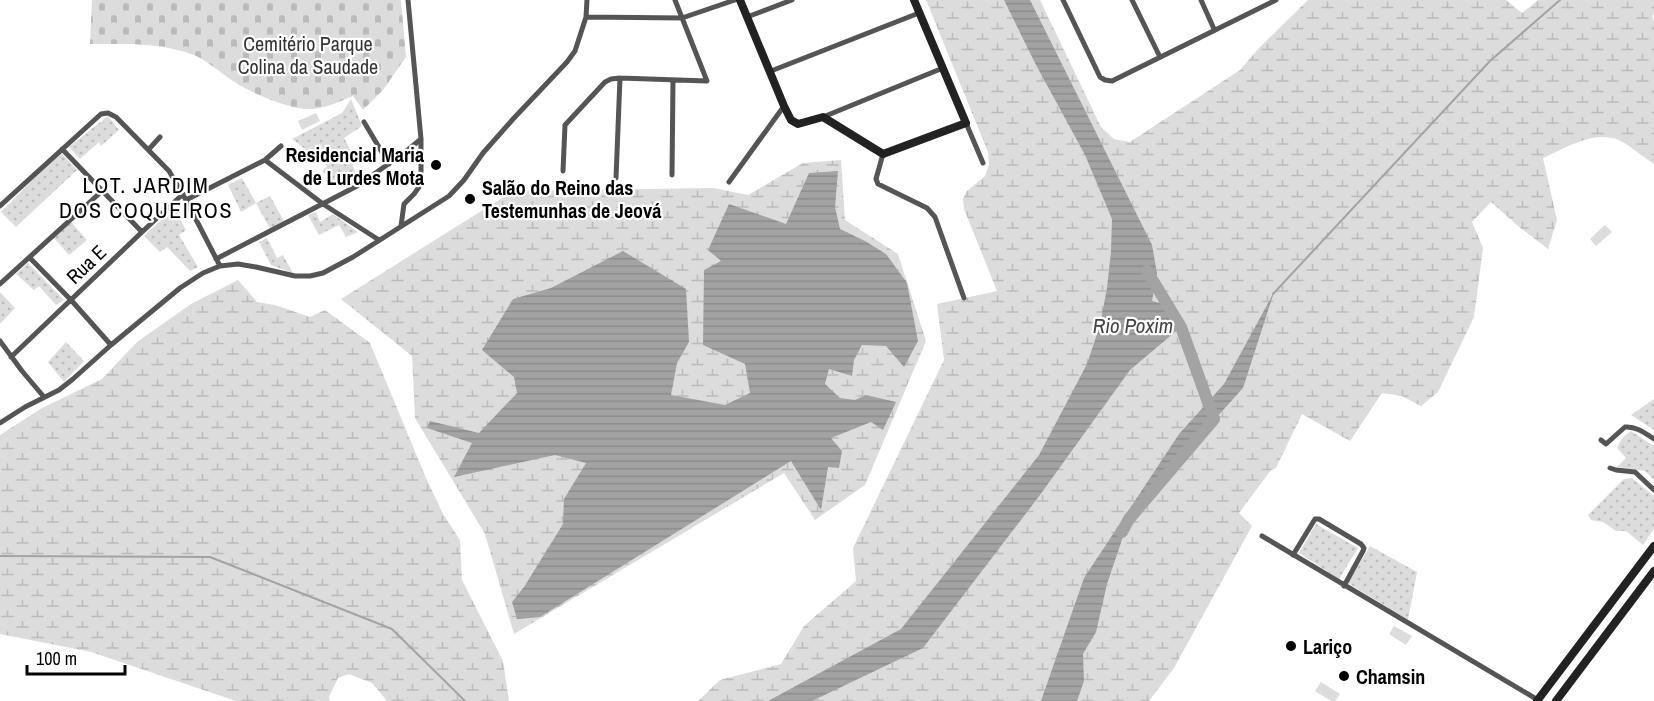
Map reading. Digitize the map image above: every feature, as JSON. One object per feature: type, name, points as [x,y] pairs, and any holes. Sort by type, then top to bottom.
[{"type":"street","points":[[401,226],[404,204],[419,187],[421,171],[421,139],[408,0]]},
{"type":"street","points":[[0,423],[59,390],[180,288],[203,273],[220,266],[247,266],[295,276],[322,273],[448,196],[464,180],[483,153],[575,51],[586,17],[587,0]]},
{"type":"street","points":[[563,171],[565,125],[599,87],[611,79],[707,81],[675,0]]},
{"type":"street","points":[[586,17],[682,18],[738,0],[771,71],[789,117],[798,124],[823,117],[943,68]]},
{"type":"street","points":[[747,17],[792,0]]},
{"type":"street","points":[[914,0],[982,163]]},
{"type":"street","points":[[1063,0],[1100,76],[1112,81],[1276,0]]},
{"type":"street","points":[[1132,0],[1160,57]]},
{"type":"street","points":[[1201,0],[1215,29]]},
{"type":"street","points":[[771,71],[919,13]]},
{"type":"street","points":[[616,178],[620,78]]},
{"type":"street","points":[[672,176],[673,80]]},
{"type":"street","points":[[729,182],[784,106]]},
{"type":"street","points":[[0,206],[100,114],[108,113],[116,117],[165,165],[185,197],[220,266]]},
{"type":"street","points":[[823,117],[883,154]]},
{"type":"street","points":[[364,122],[389,164]]},
{"type":"street","points":[[883,154],[966,123]]},
{"type":"street","points":[[149,149],[160,137]]},
{"type":"street","points":[[216,259],[357,186],[421,139]]},
{"type":"street","name":"Rua E","points":[[11,357],[141,232],[185,197],[265,160],[281,146]]},
{"type":"street","points":[[62,149],[141,232]]},
{"type":"street","points":[[883,154],[876,179],[878,184],[927,208],[935,217],[964,298]]},
{"type":"street","points":[[265,160],[323,204],[379,240]]},
{"type":"street","points":[[0,284],[102,191]]},
{"type":"street","points":[[30,258],[111,345]]},
{"type":"street","points":[[0,341],[44,397]]},
{"type":"street","points":[[1601,440],[1606,444],[1628,426],[1654,439]]},
{"type":"street","points":[[1610,468],[1635,472],[1654,489]]},
{"type":"street","points":[[1293,555],[1316,519],[1363,542],[1363,551],[1344,586]]},
{"type":"street","points":[[1262,536],[1537,700],[1654,546]]},
{"type":"street","points":[[1556,701],[1654,571]]},
{"type":"green space","name":"Cemitério Parque Colina da Saudade","points":[[92,0],[401,0],[406,57],[383,90],[363,110],[353,96],[315,109],[302,109],[282,104],[251,91],[200,58],[181,51],[143,45],[90,44]]},
{"type":"green space","points":[[926,0],[1040,0],[1101,127],[1114,139],[1130,142],[1240,70],[1308,0],[1506,0],[1522,13],[1538,0],[1654,0],[1652,16],[1654,22],[1654,164],[1623,142],[1609,137],[1599,137],[1570,145],[1543,158],[1557,220],[1548,249],[1491,202],[1472,222],[1483,248],[1474,317],[1438,392],[1421,406],[1402,396],[1382,393],[1350,441],[1302,414],[1276,468],[1271,470],[1239,513],[1252,526],[1174,668],[1149,701],[698,701],[720,680],[781,664],[804,626],[856,581],[853,548],[944,360],[937,304],[997,291],[964,209],[963,199],[966,192],[985,176],[989,165],[988,152]]},
{"type":"green space","points":[[351,99],[362,126],[344,138],[356,160],[352,163],[357,177],[340,188],[322,171],[327,166],[292,139],[342,113]]},
{"type":"green space","points":[[316,113],[320,121],[302,130],[298,121]]},
{"type":"green space","points":[[108,116],[119,130],[101,146],[99,142],[80,159],[69,147]]},
{"type":"green space","points":[[60,152],[77,170],[16,227],[1,212]]},
{"type":"green space","points":[[841,160],[845,220],[898,254],[926,341],[865,485],[815,520],[784,473],[514,634],[485,534],[415,418],[412,356],[341,299],[513,191],[714,188],[748,195],[803,163]]},
{"type":"green space","points":[[242,178],[256,203],[241,212],[228,185]]},
{"type":"green space","points":[[270,196],[284,221],[270,229],[256,203]]},
{"type":"green space","points":[[174,208],[186,230],[179,235],[198,267],[190,271],[167,247],[160,252],[144,236]]},
{"type":"green space","points":[[316,212],[320,222],[333,214],[358,232],[346,237],[339,225],[319,235],[308,215]]},
{"type":"green space","points":[[71,222],[87,240],[69,255],[54,238]]},
{"type":"green space","points":[[1605,225],[1612,232],[1596,246],[1590,239]]},
{"type":"green space","points":[[267,238],[277,258],[283,255],[293,273],[271,265],[259,242]]},
{"type":"green space","points":[[28,263],[64,300],[56,305],[39,286],[34,290],[16,274]]},
{"type":"green space","points":[[238,280],[257,302],[275,305],[310,317],[325,310],[370,343],[426,478],[443,514],[460,540],[462,580],[503,661],[509,701],[387,701],[372,683],[349,674],[338,678],[329,697],[330,701],[236,701],[91,652],[0,634],[0,435],[42,408],[102,379],[137,342],[191,304]]},
{"type":"green space","points":[[0,292],[15,308],[0,324]]},
{"type":"green space","points":[[66,342],[84,361],[64,382],[48,362]]},
{"type":"green space","points":[[1654,399],[1654,430],[1631,415]]},
{"type":"green space","points":[[1631,431],[1654,446],[1654,480],[1645,471],[1617,467],[1626,458],[1617,448],[1622,438]]},
{"type":"green space","points":[[1632,478],[1654,496],[1654,529],[1643,545],[1626,531],[1616,531],[1603,522],[1591,520],[1588,515],[1624,479]]},
{"type":"green space","points":[[1316,524],[1358,548],[1339,579],[1299,553]]},
{"type":"green space","points":[[1370,546],[1417,572],[1408,620],[1348,583]]},
{"type":"green space","points":[[1394,626],[1412,636],[1406,645],[1389,634]]},
{"type":"green space","points":[[1321,682],[1340,694],[1335,701],[1315,691]]},
{"type":"water","name":"Rio Poxim","points":[[1004,0],[1030,0],[1152,245],[1157,273],[1152,301],[1168,305],[1181,327],[1130,370],[1040,495],[923,648],[812,701],[768,701],[901,629],[1039,455],[1087,364],[1100,325],[1107,288],[1112,219],[1085,155]]},
{"type":"water","points":[[838,171],[835,207],[840,229],[886,254],[907,283],[918,341],[904,367],[886,346],[862,345],[854,360],[852,376],[829,369],[825,384],[840,398],[855,400],[866,395],[896,402],[883,430],[871,422],[831,438],[842,451],[839,468],[828,467],[821,510],[791,461],[540,617],[517,619],[512,602],[524,587],[563,524],[564,499],[586,463],[555,455],[454,477],[472,443],[427,428],[430,421],[479,433],[517,393],[514,377],[482,350],[513,299],[551,288],[623,251],[686,289],[689,342],[677,363],[671,395],[725,405],[750,393],[745,364],[703,345],[704,270],[721,261],[708,250],[729,204],[786,224],[809,173]]},
{"type":"water","points":[[1274,292],[1243,388],[1129,519],[1107,584],[1096,632],[1083,654],[1084,681],[1077,701],[1041,701],[1084,578],[1179,434],[1224,384]]},
{"type":"waterway","points":[[1273,294],[1490,61],[1560,0]]},
{"type":"waterway","name":"Rio Poxim","points":[[1122,532],[1129,519],[1214,419],[1181,327],[1147,271]]},
{"type":"waterway","points":[[0,556],[210,557],[392,629],[465,701]]},
{"type":"place","name":"Residencial Maria de Lurdes Mota","points":[[436,165]]},
{"type":"place","name":"Salão do Reino das Testemunhas de Jeová","points":[[470,199]]},
{"type":"place","name":"Lariço","points":[[1291,646]]},
{"type":"place","name":"Chamsin","points":[[1344,676]]},
{"type":"district","name":"LOT. JARDIM DOS COQUEIROS","points":[[146,198]]}]
